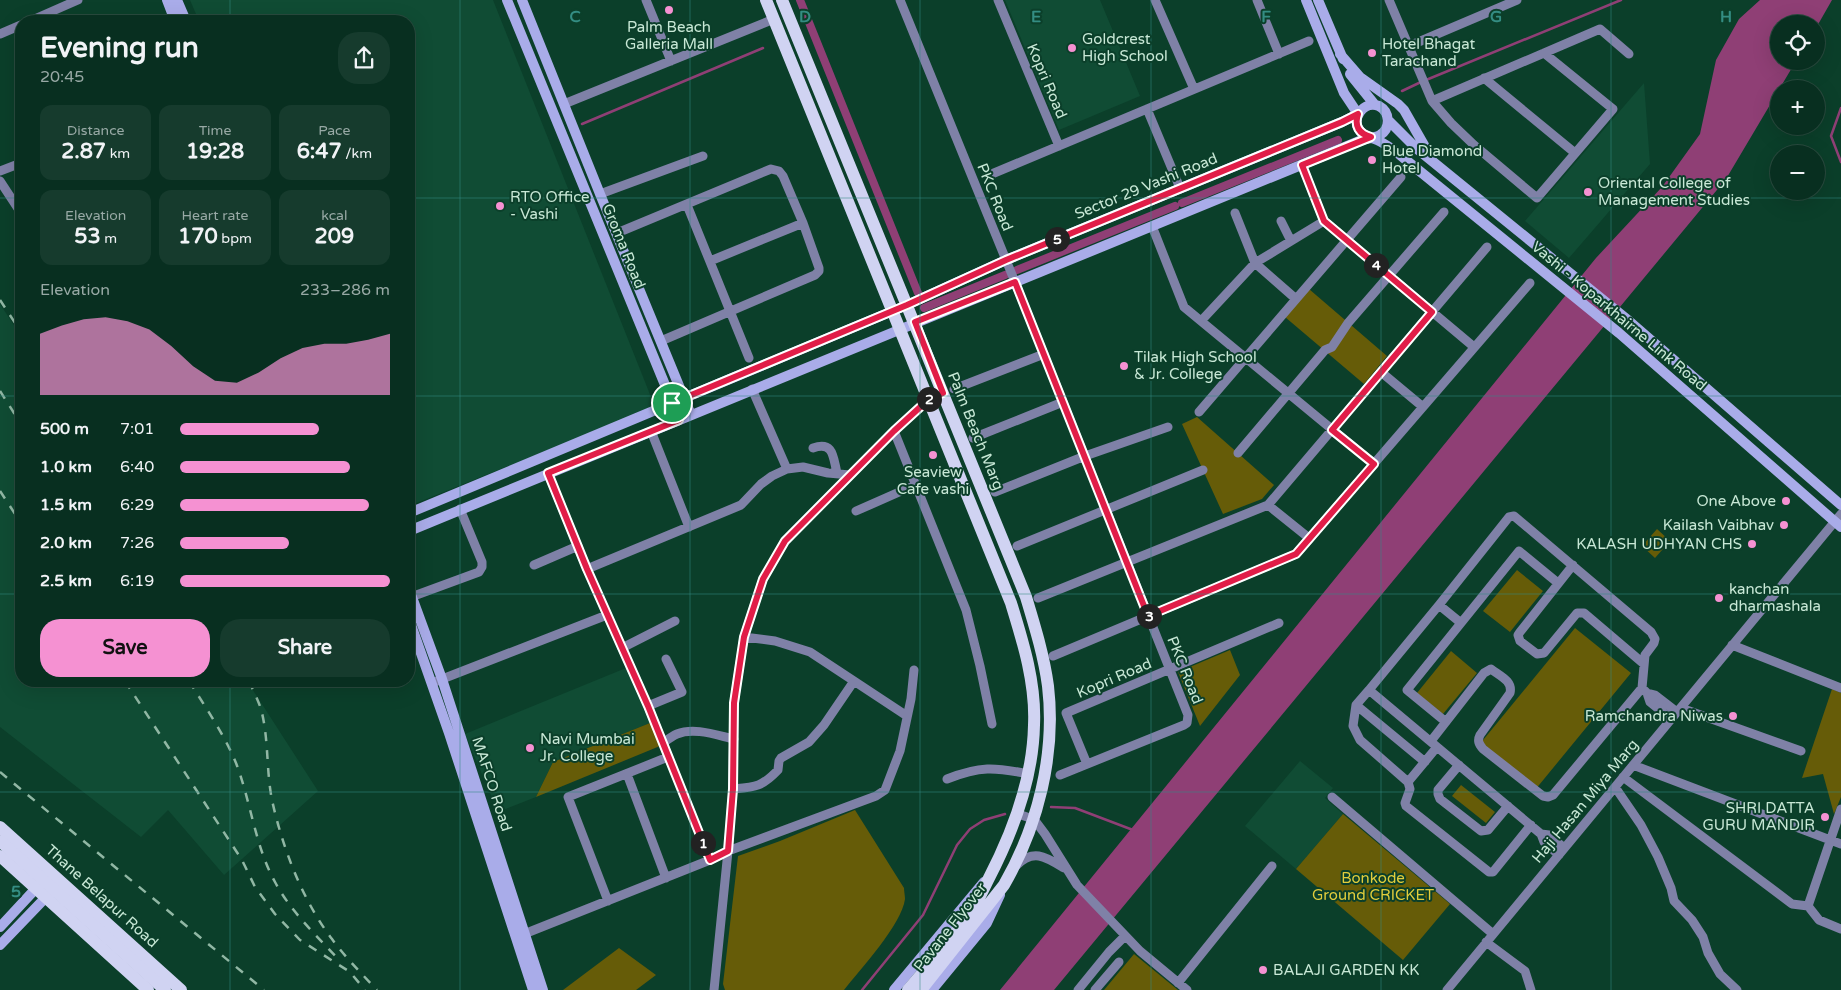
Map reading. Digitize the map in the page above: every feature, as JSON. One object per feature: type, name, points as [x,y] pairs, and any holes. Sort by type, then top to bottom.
[{"type":"main road","points":[[167,0],[173,15]]},
{"type":"main road","points":[[177,0],[183,15]]},
{"type":"main road","name":"Groma Road","points":[[507,0],[679,420]]},
{"type":"main road","name":"Groma Road","points":[[522,0],[691,414]]},
{"type":"main road","points":[[766,0],[1011,603],[1024,646],[1032,689],[1034,725],[1029,774],[1018,814],[1001,856],[991,875],[965,903],[894,990]]},
{"type":"main road","name":"Palm Beach Marg","points":[[782,0],[907,305],[949,391],[1026,598],[1040,642],[1048,686],[1050,725],[1044,782],[1033,819],[1015,866],[1004,885]]},
{"type":"main road","points":[[1306,0],[1344,92],[1358,114]]},
{"type":"main road","points":[[415,528],[915,322],[1382,134],[1386,130],[1388,120],[1384,110],[1375,105],[1352,79],[1318,0]]},
{"type":"main road","points":[[1340,54],[1360,78],[1404,110],[1422,144],[1439,166]]},
{"type":"main road","points":[[1371,137],[1361,133],[1356,124],[1358,114],[1365,107],[1375,105]]},
{"type":"main road","name":"Sector 29 Vashi Road","points":[[415,511],[907,305],[1006,260],[1358,114]]},
{"type":"main road","name":"Vashi - Koparkhairne Link Road","points":[[1388,120],[1416,148],[1621,316],[1841,505]]},
{"type":"main road","name":"Vashi - Koparkhairne Link Road","points":[[1371,137],[1406,160],[1561,285],[1839,521]]},
{"type":"main road","name":"MAFCO Road","points":[[415,609],[521,936],[543,990]]},
{"type":"main road","name":"MAFCO Road","points":[[415,632],[437,681]]},
{"type":"main road","name":"Thane Belapur Road","points":[[0,827],[181,990]]},
{"type":"main road","points":[[0,842],[165,990]]},
{"type":"main road","points":[[0,856],[148,990]]},
{"type":"main road","points":[[0,946],[41,892],[51,872]]},
{"type":"main road","name":"Pavane Flyover","points":[[921,990],[976,912],[991,875]]},
{"type":"main road","points":[[0,927],[41,892],[61,881]]},
{"type":"main road","points":[[932,990],[988,923],[1004,885]]},
{"type":"main road","name":"Pavane Flyover","points":[[908,990],[976,912],[1004,885]]},
{"type":"main road","name":"MAFCO Road","points":[[521,936],[533,990]]},
{"type":"street","points":[[646,0],[671,61]]},
{"type":"street","name":"Kopri Road","points":[[998,0],[1059,146]]},
{"type":"street","points":[[1155,0],[1194,89]]},
{"type":"street","points":[[1257,0],[1279,54]]},
{"type":"street","points":[[1389,0],[1432,100],[1451,123],[1474,145],[1537,198],[1613,109],[1544,53]]},
{"type":"street","points":[[1409,46],[1517,0]]},
{"type":"street","points":[[42,15],[71,1]]},
{"type":"street","name":"PKC Road","points":[[902,1],[1188,715],[1187,723],[1060,775]]},
{"type":"street","points":[[564,104],[774,19]]},
{"type":"street","points":[[0,34],[15,28]]},
{"type":"street","points":[[1432,100],[1600,29],[1629,54]]},
{"type":"street","points":[[987,176],[1309,41]]},
{"type":"street","points":[[1484,78],[1575,153]]},
{"type":"street","points":[[1147,109],[1180,188]]},
{"type":"street","points":[[600,194],[703,156]]},
{"type":"street","points":[[0,171],[15,165]]},
{"type":"street","points":[[1302,165],[1324,221],[1474,348]]},
{"type":"street","points":[[617,234],[770,169],[775,169],[783,176],[803,223],[819,268],[818,273],[732,312],[661,341]]},
{"type":"street","points":[[1200,412],[1401,177]]},
{"type":"street","points":[[0,181],[15,204]]},
{"type":"street","points":[[688,205],[749,358]]},
{"type":"street","points":[[1238,454],[1325,350],[1332,347],[1348,323],[1444,212]]},
{"type":"street","points":[[1235,213],[1255,263],[1296,299]]},
{"type":"street","points":[[1281,221],[1291,241]]},
{"type":"street","points":[[1201,321],[1255,263],[1324,221]]},
{"type":"street","points":[[710,261],[803,223]]},
{"type":"street","points":[[1152,226],[1184,307],[1374,464]]},
{"type":"street","points":[[1038,598],[1268,505],[1487,247]]},
{"type":"street","points":[[1053,656],[1296,554],[1530,283]]},
{"type":"street","points":[[714,990],[733,789],[734,703],[744,637],[763,579],[785,541],[894,431],[929,399],[1044,354]]},
{"type":"street","points":[[1381,372],[1423,407]]},
{"type":"street","points":[[752,389],[787,469]]},
{"type":"street","points":[[973,438],[1063,402]]},
{"type":"street","points":[[996,492],[1085,456],[1168,427]]},
{"type":"street","points":[[651,431],[689,527]]},
{"type":"street","points":[[894,431],[966,610],[992,724]]},
{"type":"street","points":[[814,448],[821,445],[827,446],[831,451],[838,473]]},
{"type":"street","points":[[587,569],[741,505],[767,480],[787,469],[803,467],[850,475]]},
{"type":"street","points":[[1017,546],[1203,470]]},
{"type":"street","points":[[548,473],[587,569],[648,706],[710,860]]},
{"type":"street","points":[[856,510],[916,485]]},
{"type":"street","points":[[1268,505],[1309,538]]},
{"type":"street","points":[[415,591],[479,572],[482,567],[482,562],[460,509]]},
{"type":"street","points":[[1408,782],[1425,762],[1446,722],[1488,670],[1491,669],[1511,685],[1510,693],[1480,734],[1479,744],[1544,796],[1548,797],[1553,795],[1644,691],[1645,655],[1655,639],[1651,632],[1518,518],[1509,516],[1439,605],[1356,705],[1353,726],[1360,740],[1410,785],[1405,803],[1406,806],[1489,872],[1493,872],[1531,826]]},
{"type":"street","name":"Haji Hasan Miya Marg","points":[[1446,990],[1732,645],[1839,521]]},
{"type":"street","points":[[534,565],[578,546]]},
{"type":"street","points":[[1446,722],[1407,690],[1519,551],[1558,582]]},
{"type":"street","points":[[1573,565],[1520,632],[1518,635],[1520,640],[1537,654],[1544,653],[1577,613],[1581,612],[1644,664]]},
{"type":"street","points":[[1439,605],[1461,623]]},
{"type":"street","points":[[437,681],[608,615]]},
{"type":"street","points":[[622,648],[675,621]]},
{"type":"street","name":"Kopri Road","points":[[1087,764],[1066,712],[1280,623]]},
{"type":"street","points":[[744,637],[775,641],[810,652],[907,716]]},
{"type":"street","points":[[1732,645],[1841,688]]},
{"type":"street","points":[[648,706],[682,692],[666,659]]},
{"type":"street","points":[[521,936],[728,851],[876,796],[885,790],[900,751],[911,699],[914,670]]},
{"type":"street","points":[[733,789],[756,787],[773,775],[778,770],[778,761],[781,758],[809,742],[824,725],[854,681]]},
{"type":"street","points":[[1369,690],[1531,826],[1542,834],[1549,835],[1562,851]]},
{"type":"street","points":[[1644,691],[1655,695],[1676,713],[1801,751]]},
{"type":"street","points":[[1356,705],[1425,762]]},
{"type":"street","points":[[663,743],[677,734],[689,731],[734,739]]},
{"type":"street","points":[[608,901],[568,797],[668,757]]},
{"type":"street","points":[[1459,765],[1438,790],[1440,799],[1481,831],[1488,830],[1508,806]]},
{"type":"street","points":[[1633,765],[1841,844]]},
{"type":"street","points":[[947,780],[987,768],[1000,768],[1029,774]]},
{"type":"street","points":[[627,774],[666,878]]},
{"type":"street","points":[[1623,777],[1792,904],[1808,906],[1819,920],[1841,929]]},
{"type":"street","points":[[1615,787],[1641,826],[1658,857],[1671,888],[1674,901],[1692,920],[1703,937],[1708,952],[1720,974],[1737,990]]},
{"type":"street","points":[[1332,797],[1493,934]]},
{"type":"street","points":[[1808,906],[1841,809]]},
{"type":"street","points":[[1018,814],[1033,819],[1045,834],[1077,885],[1123,934],[1187,990]]},
{"type":"street","points":[[1015,866],[1025,858],[1037,856],[1048,858],[1066,870]]},
{"type":"street","points":[[1178,983],[1272,866]]},
{"type":"street","points":[[1078,990],[1123,934]]},
{"type":"street","points":[[1486,942],[1525,971],[1531,990]]},
{"type":"street","points":[[1096,990],[1119,962]]},
{"type":"shaded area","points":[[190,0],[493,0],[655,407],[415,504],[415,15],[196,15]]},
{"type":"shaded area","name":"Goldcrest High School","points":[[1005,0],[1100,0],[1140,96],[1059,130]]},
{"type":"shaded area","points":[[1760,0],[1832,0],[1823,15],[1770,15],[1770,70],[1791,70],[1785,80],[1770,80],[1770,105],[1726,179],[1054,990],[1000,990],[1596,258],[1662,187],[1700,134],[1716,60],[1739,19]]},
{"type":"shaded area","name":"Oriental College of Management Studies","points":[[1644,83],[1650,164],[1569,258],[1525,221]]},
{"type":"shaded area","points":[[0,304],[15,327],[15,687],[251,687],[318,791],[224,875],[168,810],[141,837],[0,727]]},
{"type":"shaded area","name":"Navi Mumbai Jr. College","points":[[626,668],[650,723],[553,762],[536,797],[498,812],[465,734]]},
{"type":"shaded area","points":[[1300,761],[1333,788],[1325,798],[1343,814],[1296,869],[1245,826]]},
{"type":"green space","points":[[1309,289],[1387,356],[1364,384],[1285,317]]},
{"type":"green space","points":[[1197,417],[1274,485],[1262,499],[1223,514],[1182,424]]},
{"type":"green space","points":[[1657,529],[1670,541],[1655,558],[1642,546]]},
{"type":"green space","points":[[1517,570],[1543,591],[1510,632],[1483,611]]},
{"type":"green space","points":[[1575,628],[1631,673],[1535,790],[1479,745]]},
{"type":"green space","points":[[1230,650],[1240,675],[1200,726],[1178,672]]},
{"type":"green space","points":[[1451,651],[1477,673],[1443,714],[1417,693]]},
{"type":"green space","points":[[1832,689],[1841,693],[1841,797],[1834,814],[1823,774],[1802,778]]},
{"type":"green space","points":[[650,723],[660,746],[536,797],[553,762]]},
{"type":"green space","points":[[1461,785],[1495,812],[1486,823],[1452,796]]},
{"type":"green space","points":[[855,810],[904,888],[905,899],[902,909],[889,934],[844,990],[725,990],[723,984],[738,856]]},
{"type":"green space","name":"Bonkode Ground CRICKET","points":[[1343,814],[1450,904],[1403,960],[1296,869]]},
{"type":"green space","points":[[619,948],[656,975],[636,990],[563,990]]},
{"type":"green space","points":[[1134,954],[1178,990],[1104,990]]},
{"type":"waterway","points":[[800,0],[918,293]]},
{"type":"waterway","points":[[1426,80],[1621,0]]},
{"type":"waterway","points":[[582,124],[763,48]]},
{"type":"waterway","points":[[1402,91],[1421,82]]},
{"type":"waterway","points":[[1841,108],[1831,136],[1841,162]]},
{"type":"waterway","points":[[1182,203],[1338,140]]},
{"type":"waterway","points":[[1017,270],[1175,206]]},
{"type":"waterway","points":[[924,308],[1005,275]]},
{"type":"waterway","points":[[1051,807],[1075,808],[1133,830]]},
{"type":"waterway","points":[[862,990],[923,915],[957,845],[970,829],[984,820],[1005,814]]},
{"type":"railway","points":[[0,300],[15,323]]},
{"type":"railway","points":[[0,391],[15,415]]},
{"type":"railway","points":[[0,491],[15,514]]},
{"type":"railway","points":[[129,687],[242,860],[255,887],[275,914],[300,940],[350,972],[365,990]]},
{"type":"railway","points":[[193,687],[220,731],[236,763],[258,839],[275,882],[297,914],[340,961]]},
{"type":"railway","points":[[252,687],[264,720],[269,777],[276,818],[294,872],[321,924],[353,965],[377,990]]},
{"type":"railway","points":[[0,772],[264,990]]},
{"type":"place","name":"Palm Beach Galleria Mall","points":[[669,10]]},
{"type":"place","name":"Goldcrest High School","points":[[1072,48]]},
{"type":"place","name":"Hotel Bhagat Tarachand","points":[[1372,53]]},
{"type":"place","name":"Blue Diamond Hotel","points":[[1372,160]]},
{"type":"place","name":"Oriental College of Management Studies","points":[[1588,192]]},
{"type":"place","name":"RTO Office - Vashi","points":[[500,206]]},
{"type":"place","name":"Tilak High School & Jr. College","points":[[1124,366]]},
{"type":"place","name":"Seaview Cafe vashi","points":[[933,455]]},
{"type":"place","name":"One Above","points":[[1786,501]]},
{"type":"place","name":"Kailash Vaibhav","points":[[1784,525]]},
{"type":"place","name":"KALASH UDHYAN CHS","points":[[1752,544]]},
{"type":"place","name":"kanchan dharmashala","points":[[1719,598]]},
{"type":"place","name":"Ramchandra Niwas","points":[[1733,716]]},
{"type":"place","name":"Navi Mumbai Jr. College","points":[[530,748]]},
{"type":"place","name":"SHRI DATTA GURU MANDIR","points":[[1825,817]]},
{"type":"place","name":"BALAJI GARDEN KK","points":[[1263,970]]},
{"type":"route","points":[[1358,114],[1356,124],[1358,129],[1361,133],[1371,137],[1302,165],[1324,221],[1432,312],[1332,430],[1374,464],[1296,554],[1148,616],[1015,282],[915,322],[943,393],[929,399],[894,431],[785,541],[763,579],[744,637],[734,703],[733,789],[728,851],[710,860],[648,706],[587,569],[548,473],[679,420],[672,403],[907,305],[1006,260],[1358,114]]}]
